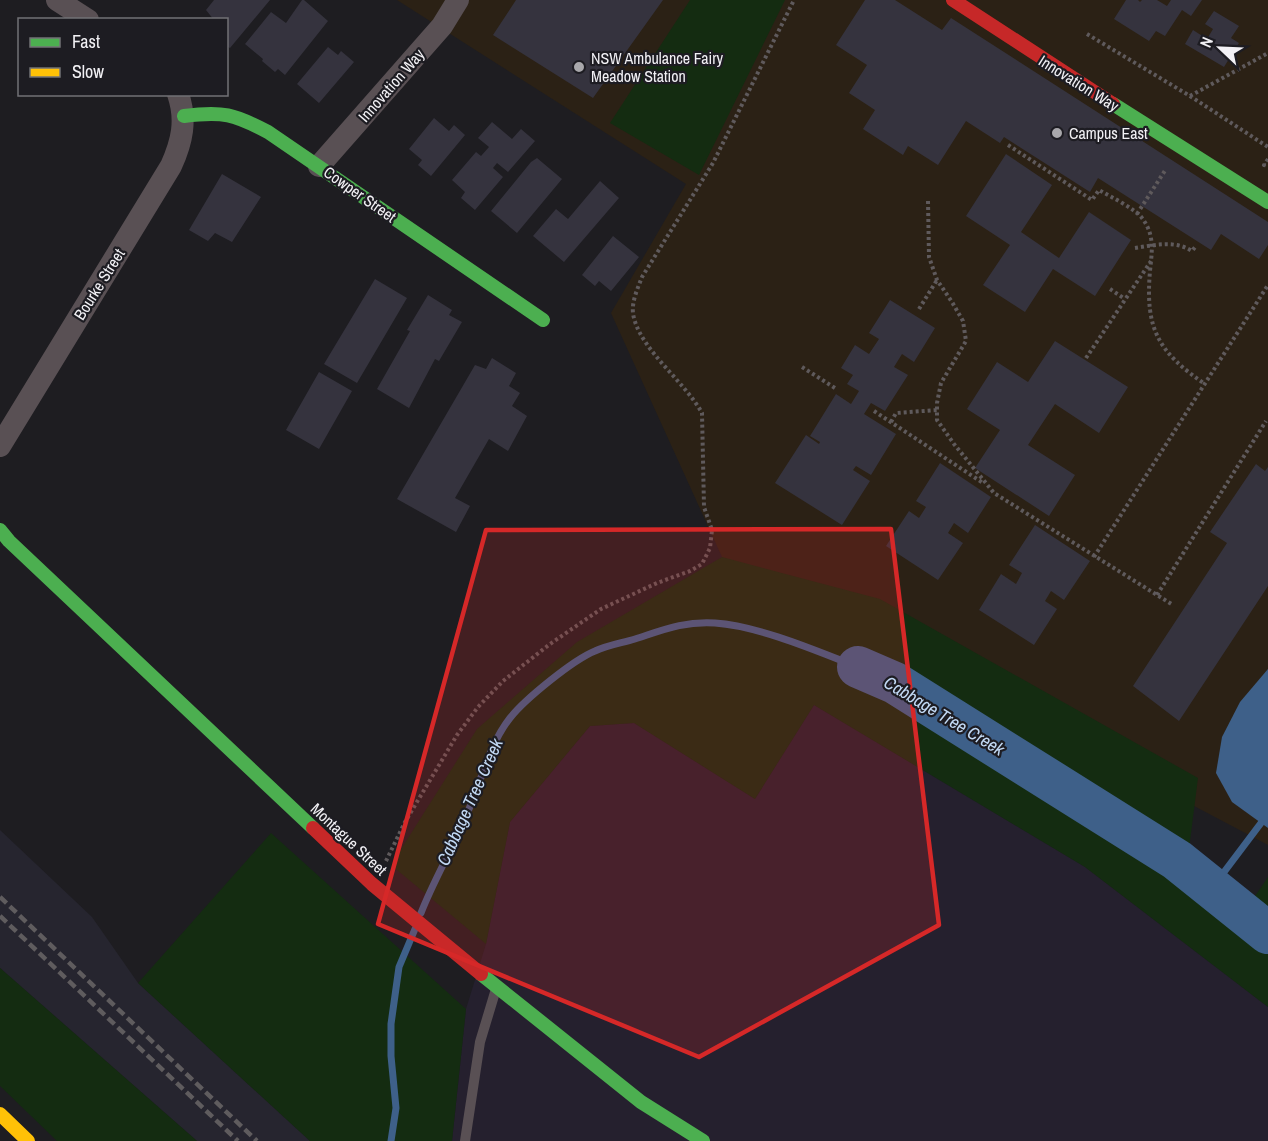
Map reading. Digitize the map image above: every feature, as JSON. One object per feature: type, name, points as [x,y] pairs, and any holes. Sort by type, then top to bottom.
[{"type":"main road","name":"Innovation Way","points":[[953,0],[1268,202]]},
{"type":"main road","name":"Cowper Street","points":[[181,105],[238,117],[271,135],[543,320]]},
{"type":"main road","name":"Montague Street","points":[[0,530],[34,565],[384,893],[641,1102],[703,1141]]},
{"type":"main road","points":[[0,1114],[28,1141]]},
{"type":"street","points":[[57,0],[84,18]]},
{"type":"street","name":"Innovation Way","points":[[319,166],[442,26],[458,0]]},
{"type":"street","name":"Bourke Street","points":[[0,446],[171,166],[178,149],[181,105]]},
{"type":"lane","points":[[465,1141],[480,1042],[496,986]]},
{"type":"path","points":[[388,858],[405,822],[457,735],[478,707],[503,681],[550,644],[601,609],[702,564],[710,548],[712,530],[704,507],[702,413],[695,400],[641,338],[633,316],[634,298],[642,277],[713,163],[794,0]]},
{"type":"path","points":[[1087,34],[1190,96],[1268,147]]},
{"type":"path","points":[[1190,96],[1268,53]]},
{"type":"path","points":[[1008,145],[1092,200],[1099,190],[1140,216],[1152,236],[1149,288],[1151,322],[1165,351],[1185,370],[1205,384]]},
{"type":"path","points":[[1268,159],[1264,165],[1268,166]]},
{"type":"path","points":[[1137,214],[1169,163]]},
{"type":"path","points":[[928,201],[929,257],[937,280],[963,321],[966,341],[941,383],[936,403],[937,420],[994,494],[1173,605]]},
{"type":"path","points":[[1135,248],[1152,245],[1182,245],[1192,251],[1196,246]]},
{"type":"path","points":[[1086,358],[1151,260]]},
{"type":"path","points":[[919,309],[937,280]]},
{"type":"path","points":[[1094,557],[1268,285]]},
{"type":"path","points":[[1110,289],[1125,299]]},
{"type":"path","points":[[802,367],[835,388]]},
{"type":"path","points":[[891,422],[896,413],[937,410]]},
{"type":"path","points":[[874,411],[987,485]]},
{"type":"path","points":[[1157,595],[1266,421]]},
{"type":"highlighted area","points":[[891,529],[939,925],[699,1057],[378,924],[486,530]]},
{"type":"shaded area","points":[[397,0],[1268,0],[1268,845],[722,557],[611,313],[686,184]]},
{"type":"shaded area","points":[[814,705],[1085,867],[1268,1007],[1268,1141],[452,1141],[466,1009],[486,944],[510,822],[590,726],[634,723],[755,799]]},
{"type":"shaded area","points":[[0,830],[92,917],[138,983],[310,1141],[197,1141],[0,968]]},
{"type":"green space","points":[[690,0],[785,0],[699,175],[610,123]]},
{"type":"green space","points":[[722,557],[880,599],[1198,778],[1189,849],[1251,902],[1268,877],[1268,1007],[1085,867],[814,705],[755,799],[634,723],[590,726],[510,822],[486,944],[391,865],[477,729],[577,642]]},
{"type":"green space","points":[[271,833],[466,1009],[452,1141],[310,1141],[138,983]]},
{"type":"green space","points":[[0,968],[197,1141],[57,1141],[0,1086]]},
{"type":"water","points":[[1268,669],[1268,828],[1232,802],[1216,773],[1222,737],[1240,702]]},
{"type":"building","points":[[214,0],[270,0],[230,48],[228,47],[228,18],[212,18],[206,10]]},
{"type":"building","points":[[302,0],[328,21],[285,75],[278,69],[275,72],[245,44],[271,12],[286,23]]},
{"type":"building","name":"NSW Ambulance Fairy Meadow Station","points":[[516,0],[663,0],[593,98],[493,35]]},
{"type":"building","name":"Campus East","points":[[865,0],[895,0],[942,30],[951,18],[1268,222],[1268,245],[1259,259],[1221,234],[1211,250],[1098,178],[1090,192],[1004,137],[1000,143],[966,121],[938,165],[908,146],[903,155],[863,129],[875,110],[849,93],[867,65],[836,45]]},
{"type":"building","points":[[1126,0],[1140,2],[1157,0],[1167,6],[1171,0],[1202,0],[1191,16],[1182,10],[1165,36],[1156,31],[1149,41],[1114,19]]},
{"type":"building","points":[[1214,11],[1239,26],[1231,38],[1239,43],[1224,67],[1185,44],[1193,30],[1207,39],[1213,29],[1205,24]]},
{"type":"building","points":[[328,47],[338,55],[341,51],[354,62],[319,103],[297,84]]},
{"type":"building","points":[[434,118],[449,131],[454,125],[465,135],[431,176],[418,165],[422,160],[409,149]]},
{"type":"building","points":[[492,122],[512,139],[521,129],[535,141],[508,172],[497,163],[493,168],[503,177],[475,210],[461,198],[465,192],[452,180],[476,152],[481,156],[489,147],[478,138]]},
{"type":"building","name":"Campus East","points":[[1006,154],[1052,185],[1021,232],[1059,258],[1089,212],[1131,240],[1095,296],[1053,269],[1025,312],[983,285],[1010,245],[966,216]]},
{"type":"building","points":[[537,158],[562,179],[517,233],[491,211],[531,162]]},
{"type":"building","points":[[222,174],[261,197],[232,242],[215,233],[208,241],[189,230]]},
{"type":"building","points":[[600,181],[619,198],[564,262],[533,236],[556,209],[568,219]]},
{"type":"building","points":[[613,236],[639,257],[611,291],[599,281],[595,286],[582,275]]},
{"type":"building","points":[[375,279],[407,298],[357,383],[324,364]]},
{"type":"building","points":[[428,295],[452,310],[449,315],[462,322],[439,361],[435,359],[409,408],[377,389]]},
{"type":"building","points":[[890,300],[935,328],[914,362],[902,354],[894,367],[908,375],[885,411],[871,403],[864,414],[896,434],[871,475],[856,466],[853,470],[870,481],[842,525],[775,483],[806,435],[819,444],[820,442],[810,436],[836,394],[851,404],[859,391],[847,384],[853,375],[841,368],[855,345],[869,354],[879,339],[869,333]]},
{"type":"building","points":[[1055,341],[1128,387],[1099,433],[1055,404],[1028,445],[1075,475],[1049,516],[975,468],[1000,430],[967,409],[997,362],[1028,382]]},
{"type":"building","points":[[492,358],[516,373],[509,386],[520,393],[512,406],[527,416],[508,451],[489,439],[455,498],[470,506],[456,532],[397,499],[475,365],[486,369]]},
{"type":"building","points":[[319,372],[352,391],[319,449],[286,430]]},
{"type":"building","points":[[940,463],[991,497],[968,533],[954,523],[948,533],[963,543],[938,580],[886,546],[909,511],[919,518],[926,507],[916,501]]},
{"type":"building","points":[[1256,464],[1265,471],[1268,467],[1268,586],[1179,721],[1133,686],[1227,543],[1210,532]]},
{"type":"building","points":[[1035,525],[1090,561],[1064,600],[1051,591],[1045,601],[1057,609],[1034,645],[979,610],[1001,574],[1016,584],[1022,573],[1009,565]]},
{"type":"waterway","name":"Cabbage Tree Creek","points":[[421,913],[474,798],[491,751],[503,728],[517,710],[538,691],[562,671],[586,656],[605,647],[674,627],[693,623],[715,623],[769,634],[858,667]]},
{"type":"waterway","name":"Cabbage Tree Creek","points":[[858,667],[895,683],[1177,860],[1268,933]]},
{"type":"waterway","points":[[1212,888],[1261,823]]},
{"type":"waterway","name":"Cabbage Tree Creek","points":[[391,1141],[396,1108],[391,1056],[391,1024],[399,967],[415,929]]},
{"type":"railway","points":[[0,897],[257,1141]]},
{"type":"railway","points":[[0,916],[238,1141]]},
{"type":"traffic: fast","points":[[1113,104],[1268,202]]},
{"type":"traffic: fast","points":[[184,116],[228,115],[268,132],[543,320]]},
{"type":"traffic: fast","points":[[0,530],[313,828]]},
{"type":"traffic: fast","points":[[481,974],[641,1102],[703,1141]]},
{"type":"traffic: slow","points":[[0,1114],[28,1141]]},
{"type":"traffic: jam","points":[[953,0],[1113,104]]},
{"type":"traffic: jam","points":[[313,828],[372,884],[481,974]]},
{"type":"place","name":"NSW Ambulance Fairy Meadow Station","points":[[579,67]]},
{"type":"place","name":"Campus East","points":[[1057,133]]}]
